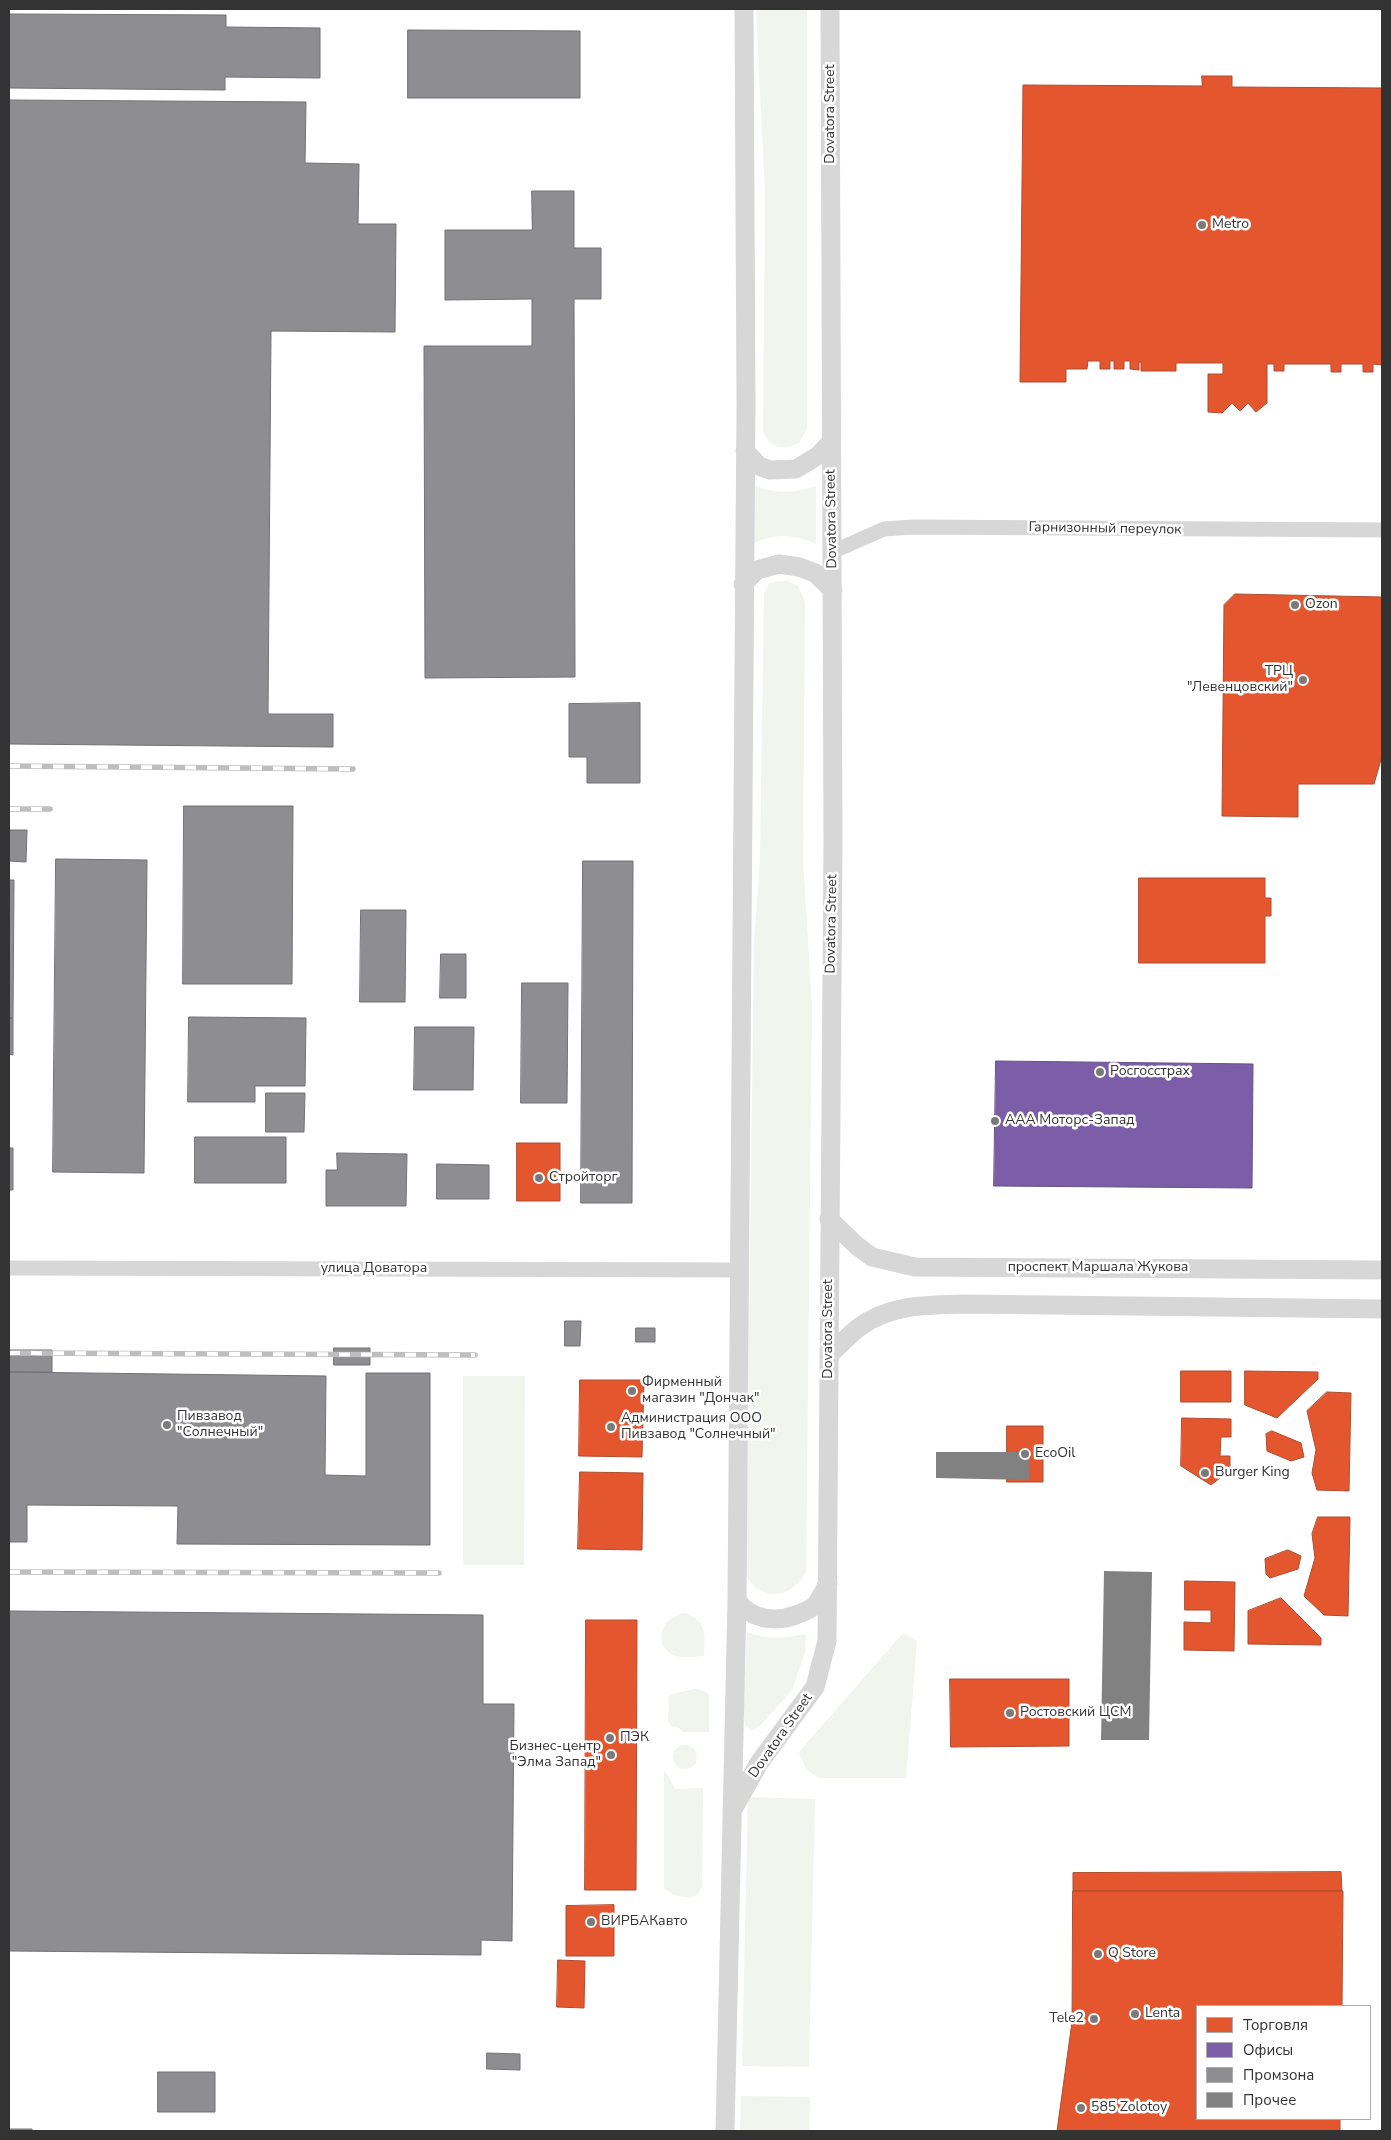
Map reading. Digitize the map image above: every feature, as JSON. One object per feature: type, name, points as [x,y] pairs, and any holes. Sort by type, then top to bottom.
[{"type":"street","name":"Dovatora Street","points":[[725,2131],[736,1601],[739,1270],[745,451],[746,161],[744,9]]},
{"type":"street","name":"Dovatora Street","points":[[732,1812],[759,1763],[815,1688],[827,1641],[829,1219],[834,842],[830,9]]},
{"type":"street","points":[[745,451],[759,466],[770,470],[796,469],[820,455],[831,442]]},
{"type":"street","name":"Гарнизонный переулок","points":[[832,552],[884,529],[913,527],[1382,530]]},
{"type":"street","points":[[743,584],[757,570],[779,564],[799,567],[815,573],[833,590]]},
{"type":"street","name":"проспект Маршала Жукова","points":[[829,1219],[857,1246],[872,1257],[915,1267],[1382,1270]]},
{"type":"street","name":"улица Доватора","points":[[9,1268],[739,1270]]},
{"type":"street","points":[[829,1355],[858,1328],[880,1315],[912,1305],[1382,1309]]},
{"type":"street","points":[[736,1601],[744,1610],[757,1617],[771,1620],[789,1617],[814,1606],[828,1583]]},
{"type":"shaded area","points":[[756,9],[807,9],[807,429],[799,443],[788,447],[773,445],[763,432],[765,193]]},
{"type":"shaded area","points":[[754,485],[777,492],[800,490],[816,486],[816,544],[800,538],[785,536],[778,536],[754,543]]},
{"type":"shaded area","points":[[789,581],[798,586],[805,602],[803,860],[812,1008],[806,1572],[793,1588],[776,1594],[759,1590],[746,1575],[754,942],[760,859],[764,594],[769,583]]},
{"type":"shaded area","points":[[463,1376],[525,1376],[524,1565],[463,1565]]},
{"type":"shaded area","points":[[684,1613],[692,1616],[701,1625],[704,1635],[704,1656],[680,1657],[671,1654],[665,1649],[661,1635],[663,1628],[675,1616]]},
{"type":"shaded area","points":[[747,1632],[754,1635],[776,1638],[806,1634],[805,1653],[792,1690],[760,1726],[752,1731],[745,1725],[743,1712]]},
{"type":"shaded area","points":[[903,1633],[917,1641],[906,1778],[818,1778],[806,1769],[799,1752]]},
{"type":"shaded area","points":[[694,1689],[702,1690],[709,1694],[709,1732],[682,1732],[678,1727],[671,1726],[668,1722],[669,1695]]},
{"type":"shaded area","points":[[685,1745],[693,1749],[697,1757],[693,1765],[685,1769],[677,1765],[673,1757],[677,1749]]},
{"type":"shaded area","points":[[664,1771],[676,1789],[703,1788],[702,1887],[698,1894],[691,1898],[674,1895],[664,1889]]},
{"type":"shaded area","points":[[748,1797],[815,1799],[809,2067],[742,2066]]},
{"type":"shaded area","points":[[741,2096],[810,2097],[809,2131],[740,2131]]},
{"type":"building: Торговля","name":"Metro","points":[[1202,76],[1232,76],[1232,87],[1382,88],[1382,365],[1373,364],[1373,372],[1363,372],[1363,364],[1341,364],[1341,372],[1331,372],[1331,364],[1284,364],[1284,371],[1274,371],[1274,364],[1267,364],[1267,403],[1256,412],[1248,403],[1240,411],[1232,403],[1222,413],[1208,412],[1208,374],[1223,374],[1223,363],[1176,363],[1176,371],[1141,371],[1141,362],[1139,362],[1139,370],[1130,369],[1130,361],[1124,361],[1124,369],[1114,369],[1114,361],[1110,361],[1110,369],[1100,369],[1100,361],[1088,361],[1087,369],[1066,369],[1066,382],[1020,382],[1023,85],[1202,86]]},
{"type":"building: Торговля","name":"ТРЦ \"Левенцовский\"","points":[[1235,594],[1382,597],[1382,756],[1374,784],[1298,784],[1298,817],[1222,816],[1224,605]]},
{"type":"building: Торговля","points":[[1139,878],[1265,878],[1265,898],[1271,898],[1271,916],[1265,916],[1265,963],[1139,963]]},
{"type":"building: Торговля","points":[[517,1143],[560,1143],[560,1201],[517,1201]]},
{"type":"building: Торговля","points":[[1181,1371],[1231,1371],[1231,1402],[1181,1402]]},
{"type":"building: Торговля","points":[[1245,1371],[1318,1372],[1318,1379],[1277,1418],[1245,1405]]},
{"type":"building: Торговля","name":"Администрация ООО Пивзавод \"Солнечный\"","points":[[580,1380],[644,1380],[642,1457],[579,1456]]},
{"type":"building: Торговля","points":[[1327,1392],[1351,1393],[1349,1491],[1317,1490],[1312,1473],[1316,1450],[1307,1411]]},
{"type":"building: Торговля","points":[[1182,1418],[1231,1419],[1231,1437],[1221,1437],[1220,1456],[1230,1456],[1230,1470],[1211,1485],[1181,1466]]},
{"type":"building: Торговля","name":"EcoOil","points":[[1007,1426],[1043,1426],[1043,1482],[1007,1482]]},
{"type":"building: Торговля","points":[[1272,1431],[1301,1443],[1304,1457],[1291,1461],[1267,1451],[1266,1434]]},
{"type":"building: Торговля","points":[[580,1472],[643,1473],[642,1550],[578,1549]]},
{"type":"building: Торговля","points":[[1318,1517],[1350,1517],[1348,1616],[1324,1615],[1304,1596],[1315,1558],[1312,1534]]},
{"type":"building: Торговля","points":[[1288,1550],[1301,1556],[1298,1569],[1270,1578],[1266,1574],[1265,1559]]},
{"type":"building: Торговля","points":[[1185,1581],[1235,1582],[1234,1651],[1184,1650],[1184,1622],[1211,1623],[1211,1610],[1185,1610]]},
{"type":"building: Торговля","points":[[1281,1598],[1321,1638],[1321,1645],[1248,1644],[1248,1611]]},
{"type":"building: Торговля","name":"Бизнес-центр \"Элма Запад\"","points":[[586,1620],[637,1620],[636,1890],[585,1890]]},
{"type":"building: Торговля","name":"Ростовский ЦСМ","points":[[950,1679],[1069,1679],[1069,1746],[951,1747]]},
{"type":"building: Торговля","points":[[1341,1872],[1342,1891],[1073,1891],[1073,1873]]},
{"type":"building: Торговля","name":"Lenta","points":[[1073,1891],[1343,1891],[1342,2005],[1196,2005],[1196,2120],[1340,2120],[1340,2131],[1057,2131],[1072,2022]]},
{"type":"building: Торговля","points":[[614,1905],[614,1956],[566,1956],[566,1906]]},
{"type":"building: Торговля","points":[[558,1960],[585,1961],[584,2008],[557,2007]]},
{"type":"building: Офисы","points":[[996,1061],[1253,1064],[1252,1188],[994,1186]]},
{"type":"building: Промзона","points":[[9,14],[226,15],[226,27],[320,28],[320,78],[225,77],[225,90],[9,88]]},
{"type":"building: Промзона","points":[[408,30],[580,31],[580,98],[408,98]]},
{"type":"building: Промзона","points":[[9,100],[306,102],[305,163],[359,164],[358,224],[396,224],[395,332],[271,331],[268,714],[333,714],[333,747],[9,744]]},
{"type":"building: Промзона","points":[[532,191],[574,191],[574,248],[601,248],[601,299],[574,299],[575,677],[425,678],[424,346],[532,346],[532,299],[445,300],[445,230],[532,230]]},
{"type":"building: Промзона","points":[[640,703],[640,783],[587,783],[587,757],[569,757],[569,704]]},
{"type":"building: Промзона","points":[[184,806],[293,806],[292,984],[183,984]]},
{"type":"building: Промзона","points":[[9,830],[27,830],[26,862],[9,861]]},
{"type":"building: Промзона","points":[[56,859],[147,860],[144,1173],[53,1172]]},
{"type":"building: Промзона","points":[[583,861],[633,861],[632,1203],[581,1203]]},
{"type":"building: Промзона","points":[[9,880],[14,880],[13,1018],[9,1018]]},
{"type":"building: Промзона","points":[[361,910],[406,910],[405,1002],[360,1002]]},
{"type":"building: Промзона","points":[[441,954],[466,954],[466,998],[440,998]]},
{"type":"building: Промзона","points":[[522,983],[568,983],[567,1103],[521,1103]]},
{"type":"building: Промзона","points":[[189,1017],[306,1018],[305,1086],[255,1086],[255,1102],[188,1102]]},
{"type":"building: Промзона","points":[[9,1018],[13,1018],[13,1055],[9,1054]]},
{"type":"building: Промзона","points":[[415,1027],[474,1027],[473,1090],[414,1090]]},
{"type":"building: Промзона","points":[[266,1093],[305,1093],[304,1132],[266,1132]]},
{"type":"building: Промзона","points":[[195,1137],[286,1137],[286,1183],[195,1183]]},
{"type":"building: Промзона","points":[[9,1148],[13,1148],[13,1190],[9,1190]]},
{"type":"building: Промзона","points":[[337,1153],[407,1154],[406,1206],[326,1206],[326,1170],[337,1170]]},
{"type":"building: Промзона","points":[[437,1164],[489,1165],[489,1199],[437,1199]]},
{"type":"building: Промзона","points":[[565,1321],[581,1321],[580,1346],[565,1346]]},
{"type":"building: Промзона","points":[[636,1328],[655,1328],[655,1342],[636,1342]]},
{"type":"building: Промзона","points":[[334,1348],[370,1348],[370,1365],[334,1365]]},
{"type":"building: Промзона","points":[[9,1350],[52,1350],[52,1372],[9,1372]]},
{"type":"building: Промзона","name":"Пивзавод \"Солнечный\"","points":[[9,1372],[326,1376],[325,1475],[366,1476],[366,1373],[430,1373],[430,1545],[177,1544],[178,1506],[27,1505],[27,1542],[9,1542]]},
{"type":"building: Промзона","points":[[9,1611],[483,1615],[483,1704],[514,1704],[512,1941],[481,1940],[481,1955],[9,1951]]},
{"type":"building: Промзона","points":[[487,2053],[520,2054],[520,2070],[487,2069]]},
{"type":"building: Промзона","points":[[158,2072],[215,2072],[215,2112],[158,2112]]},
{"type":"building: Промзона","points":[[9,2129],[32,2129],[32,2131],[9,2131]]},
{"type":"building: Прочее","points":[[936,1452],[1030,1452],[1029,1480],[936,1478]]},
{"type":"building: Прочее","points":[[1104,1571],[1152,1572],[1149,1740],[1101,1740]]},
{"type":"railway","points":[[9,766],[353,769]]},
{"type":"railway","points":[[9,809],[50,809]]},
{"type":"railway","points":[[9,1353],[475,1355]]},
{"type":"railway","points":[[9,1572],[439,1573]]},
{"type":"place","name":"Metro","points":[[1202,225]]},
{"type":"place","name":"Ozon","points":[[1295,605]]},
{"type":"place","name":"ТРЦ \"Левенцовский\"","points":[[1303,680]]},
{"type":"place","name":"Росгосстрах","points":[[1100,1072]]},
{"type":"place","name":"ААА Моторс-Запад","points":[[995,1121]]},
{"type":"place","name":"Стройторг","points":[[539,1178]]},
{"type":"place","name":"Фирменный магазин \"Дончак\"","points":[[632,1391]]},
{"type":"place","name":"Пивзавод \"Солнечный\"","points":[[167,1425]]},
{"type":"place","name":"Администрация ООО Пивзавод \"Солнечный\"","points":[[611,1427]]},
{"type":"place","name":"EcoOil","points":[[1025,1454]]},
{"type":"place","name":"Burger King","points":[[1205,1473]]},
{"type":"place","name":"Ростовский ЦСМ","points":[[1010,1713]]},
{"type":"place","name":"ПЭК","points":[[610,1738]]},
{"type":"place","name":"Бизнес-центр \"Элма Запад\"","points":[[611,1755]]},
{"type":"place","name":"ВИРБАКавто","points":[[591,1922]]},
{"type":"place","name":"Q Store","points":[[1098,1954]]},
{"type":"place","name":"Lenta","points":[[1135,2014]]},
{"type":"place","name":"Tele2","points":[[1094,2019]]},
{"type":"place","name":"585 Zolotoy","points":[[1081,2108]]}]
